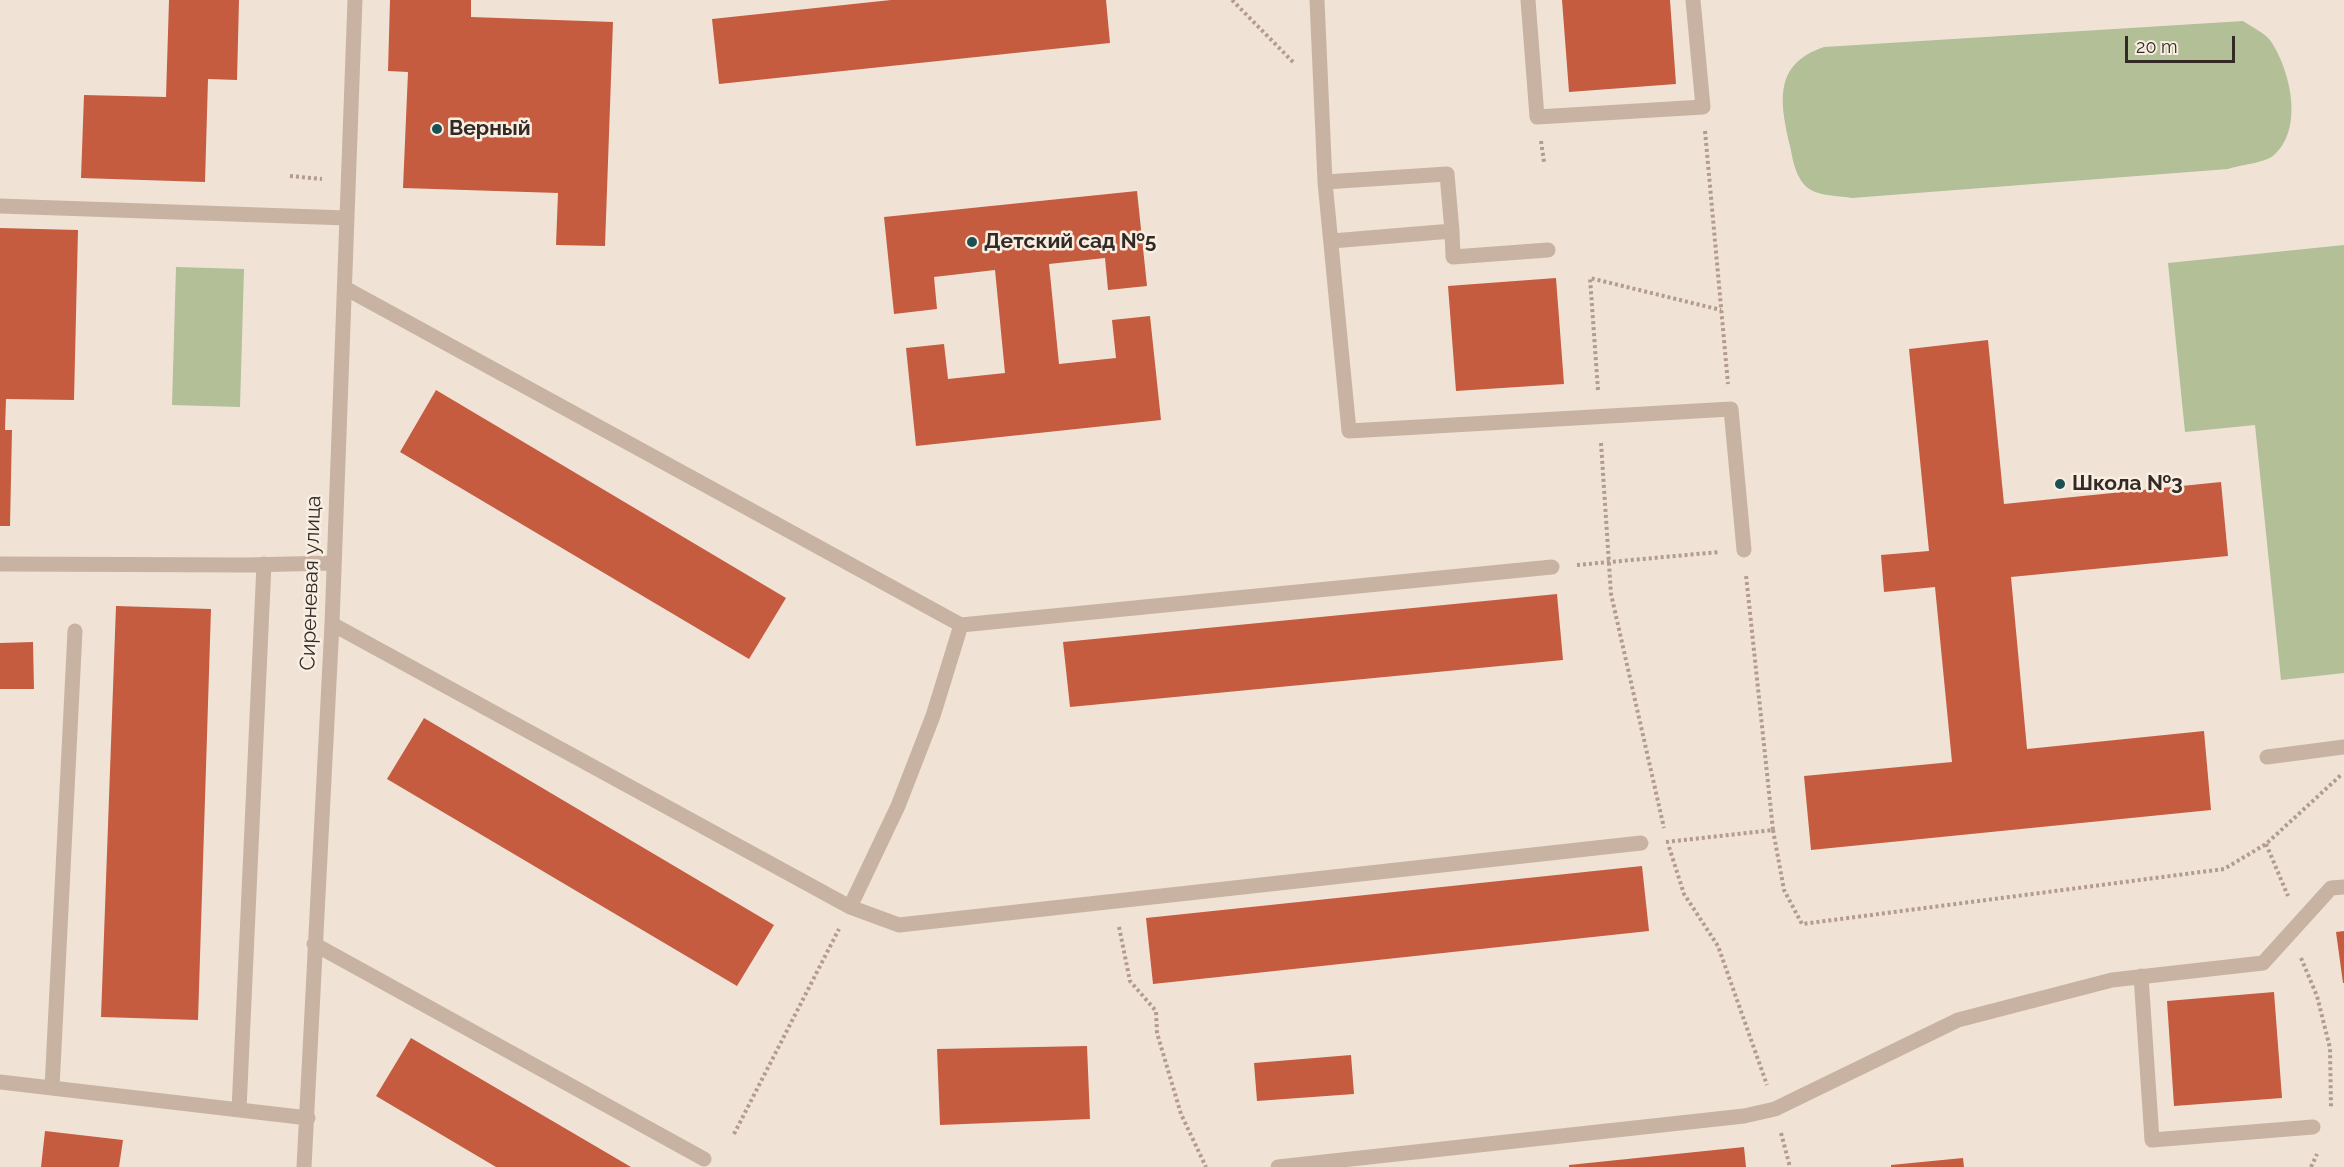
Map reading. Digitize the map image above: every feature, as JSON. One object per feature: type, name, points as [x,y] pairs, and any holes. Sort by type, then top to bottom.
[{"type":"street","name":"Сиреневая улица","points":[[304,1167],[332,624],[332,563],[355,0]]},
{"type":"street","points":[[1317,0],[1325,182],[1349,431],[1731,409],[1744,550]]},
{"type":"street","points":[[1528,0],[1537,117],[1703,107],[1693,0]]},
{"type":"street","points":[[1325,182],[1447,174],[1453,257],[1548,250]]},
{"type":"street","points":[[0,206],[347,218]]},
{"type":"street","points":[[1332,241],[1452,231]]},
{"type":"street","points":[[345,288],[961,626],[1552,567]]},
{"type":"street","points":[[0,564],[332,563]]},
{"type":"street","points":[[239,1110],[264,564]]},
{"type":"street","points":[[332,624],[850,907],[899,925],[1641,843]]},
{"type":"street","points":[[850,907],[898,807],[933,716],[961,626]]},
{"type":"street","points":[[52,1088],[75,631]]},
{"type":"street","points":[[2267,757],[2344,747]]},
{"type":"street","points":[[1278,1167],[1743,1116],[1775,1108],[1958,1020],[2112,980],[2263,963],[2331,888],[2344,886]]},
{"type":"street","points":[[314,944],[704,1159]]},
{"type":"street","points":[[2141,976],[2152,1140],[2313,1127]]},
{"type":"street","points":[[0,1082],[308,1118]]},
{"type":"path","points":[[1232,0],[1298,67]]},
{"type":"path","points":[[1703,107],[1731,409]]},
{"type":"path","points":[[1721,310],[1590,278],[1611,594],[1667,842],[1684,894],[1718,945],[1752,1039]]},
{"type":"path","points":[[1552,567],[1744,550],[1773,830],[1784,891],[1802,924],[2224,869],[2266,844],[2344,772]]},
{"type":"path","points":[[1667,842],[1773,830]]},
{"type":"path","points":[[2266,844],[2299,923],[2299,954],[2318,996],[2330,1048],[2331,1113]]},
{"type":"path","points":[[1114,902],[1130,981],[1156,1011],[1157,1033],[1181,1114],[1206,1167]]},
{"type":"path","points":[[734,1134],[850,907]]},
{"type":"path","points":[[2311,1167],[2321,1146]]},
{"type":"green space","points":[[2243,21],[2270,40],[2279,55],[2289,85],[2291,117],[2289,132],[2283,145],[2273,156],[2263,160],[2228,169],[1852,198],[1825,195],[1811,190],[1802,181],[1792,158],[1784,114],[1784,86],[1788,74],[1796,63],[1807,54],[1824,47]]},
{"type":"green space","points":[[2344,245],[2344,673],[2281,680],[2255,425],[2185,432],[2168,263]]},
{"type":"green space","points":[[176,267],[244,269],[240,407],[172,405]]},
{"type":"building","points":[[169,0],[239,0],[237,80],[208,79],[205,182],[81,178],[84,95],[166,97]]},
{"type":"building","points":[[390,0],[471,0],[471,17],[613,22],[605,246],[556,245],[558,193],[403,188],[408,72],[388,71]]},
{"type":"building","points":[[891,0],[1106,0],[1110,43],[719,84],[712,19]]},
{"type":"building","points":[[1562,0],[1670,0],[1676,84],[1569,92]]},
{"type":"building","points":[[1137,191],[1147,286],[1108,290],[1105,258],[1049,264],[1059,364],[1116,358],[1112,320],[1150,316],[1161,420],[916,446],[906,348],[944,344],[948,379],[1005,373],[995,270],[934,277],[937,309],[894,314],[884,217]]},
{"type":"building","points":[[0,228],[78,230],[74,400],[6,399],[5,430],[12,430],[10,526],[0,526]]},
{"type":"building","points":[[1556,278],[1564,384],[1456,391],[1448,286]]},
{"type":"building","points":[[1988,340],[2004,504],[2221,482],[2228,556],[2011,577],[2027,749],[2204,731],[2211,810],[1811,850],[1804,776],[1952,762],[1935,587],[1884,592],[1881,555],[1929,551],[1909,349]]},
{"type":"building","points":[[436,390],[786,598],[749,659],[400,452]]},
{"type":"building","points":[[1557,594],[1563,660],[1070,707],[1063,642]]},
{"type":"building","points":[[116,606],[211,609],[198,1020],[101,1017]]},
{"type":"building","points":[[33,642],[34,689],[0,689],[0,643]]},
{"type":"building","points":[[424,718],[774,925],[737,986],[387,779]]},
{"type":"building","points":[[1642,866],[1649,931],[1153,984],[1146,918]]},
{"type":"building","points":[[2344,931],[2344,983],[2343,983],[2336,932]]},
{"type":"building","points":[[2274,992],[2282,1098],[2174,1106],[2167,1001]]},
{"type":"building","points":[[411,1038],[631,1167],[496,1167],[376,1096]]},
{"type":"building","points":[[1087,1046],[1090,1119],[940,1125],[937,1049]]},
{"type":"building","points":[[1351,1055],[1354,1094],[1257,1101],[1254,1063]]},
{"type":"building","points":[[45,1131],[123,1140],[119,1167],[41,1167]]},
{"type":"building","points":[[1744,1147],[1746,1167],[1569,1167],[1569,1165]]},
{"type":"building","points":[[1963,1158],[1964,1167],[1891,1167],[1891,1165]]},
{"type":"place","name":"Верный","points":[[437,129]]},
{"type":"place","name":"Детский сад №5","points":[[972,242]]},
{"type":"place","name":"Школа №3","points":[[2060,484]]}]
